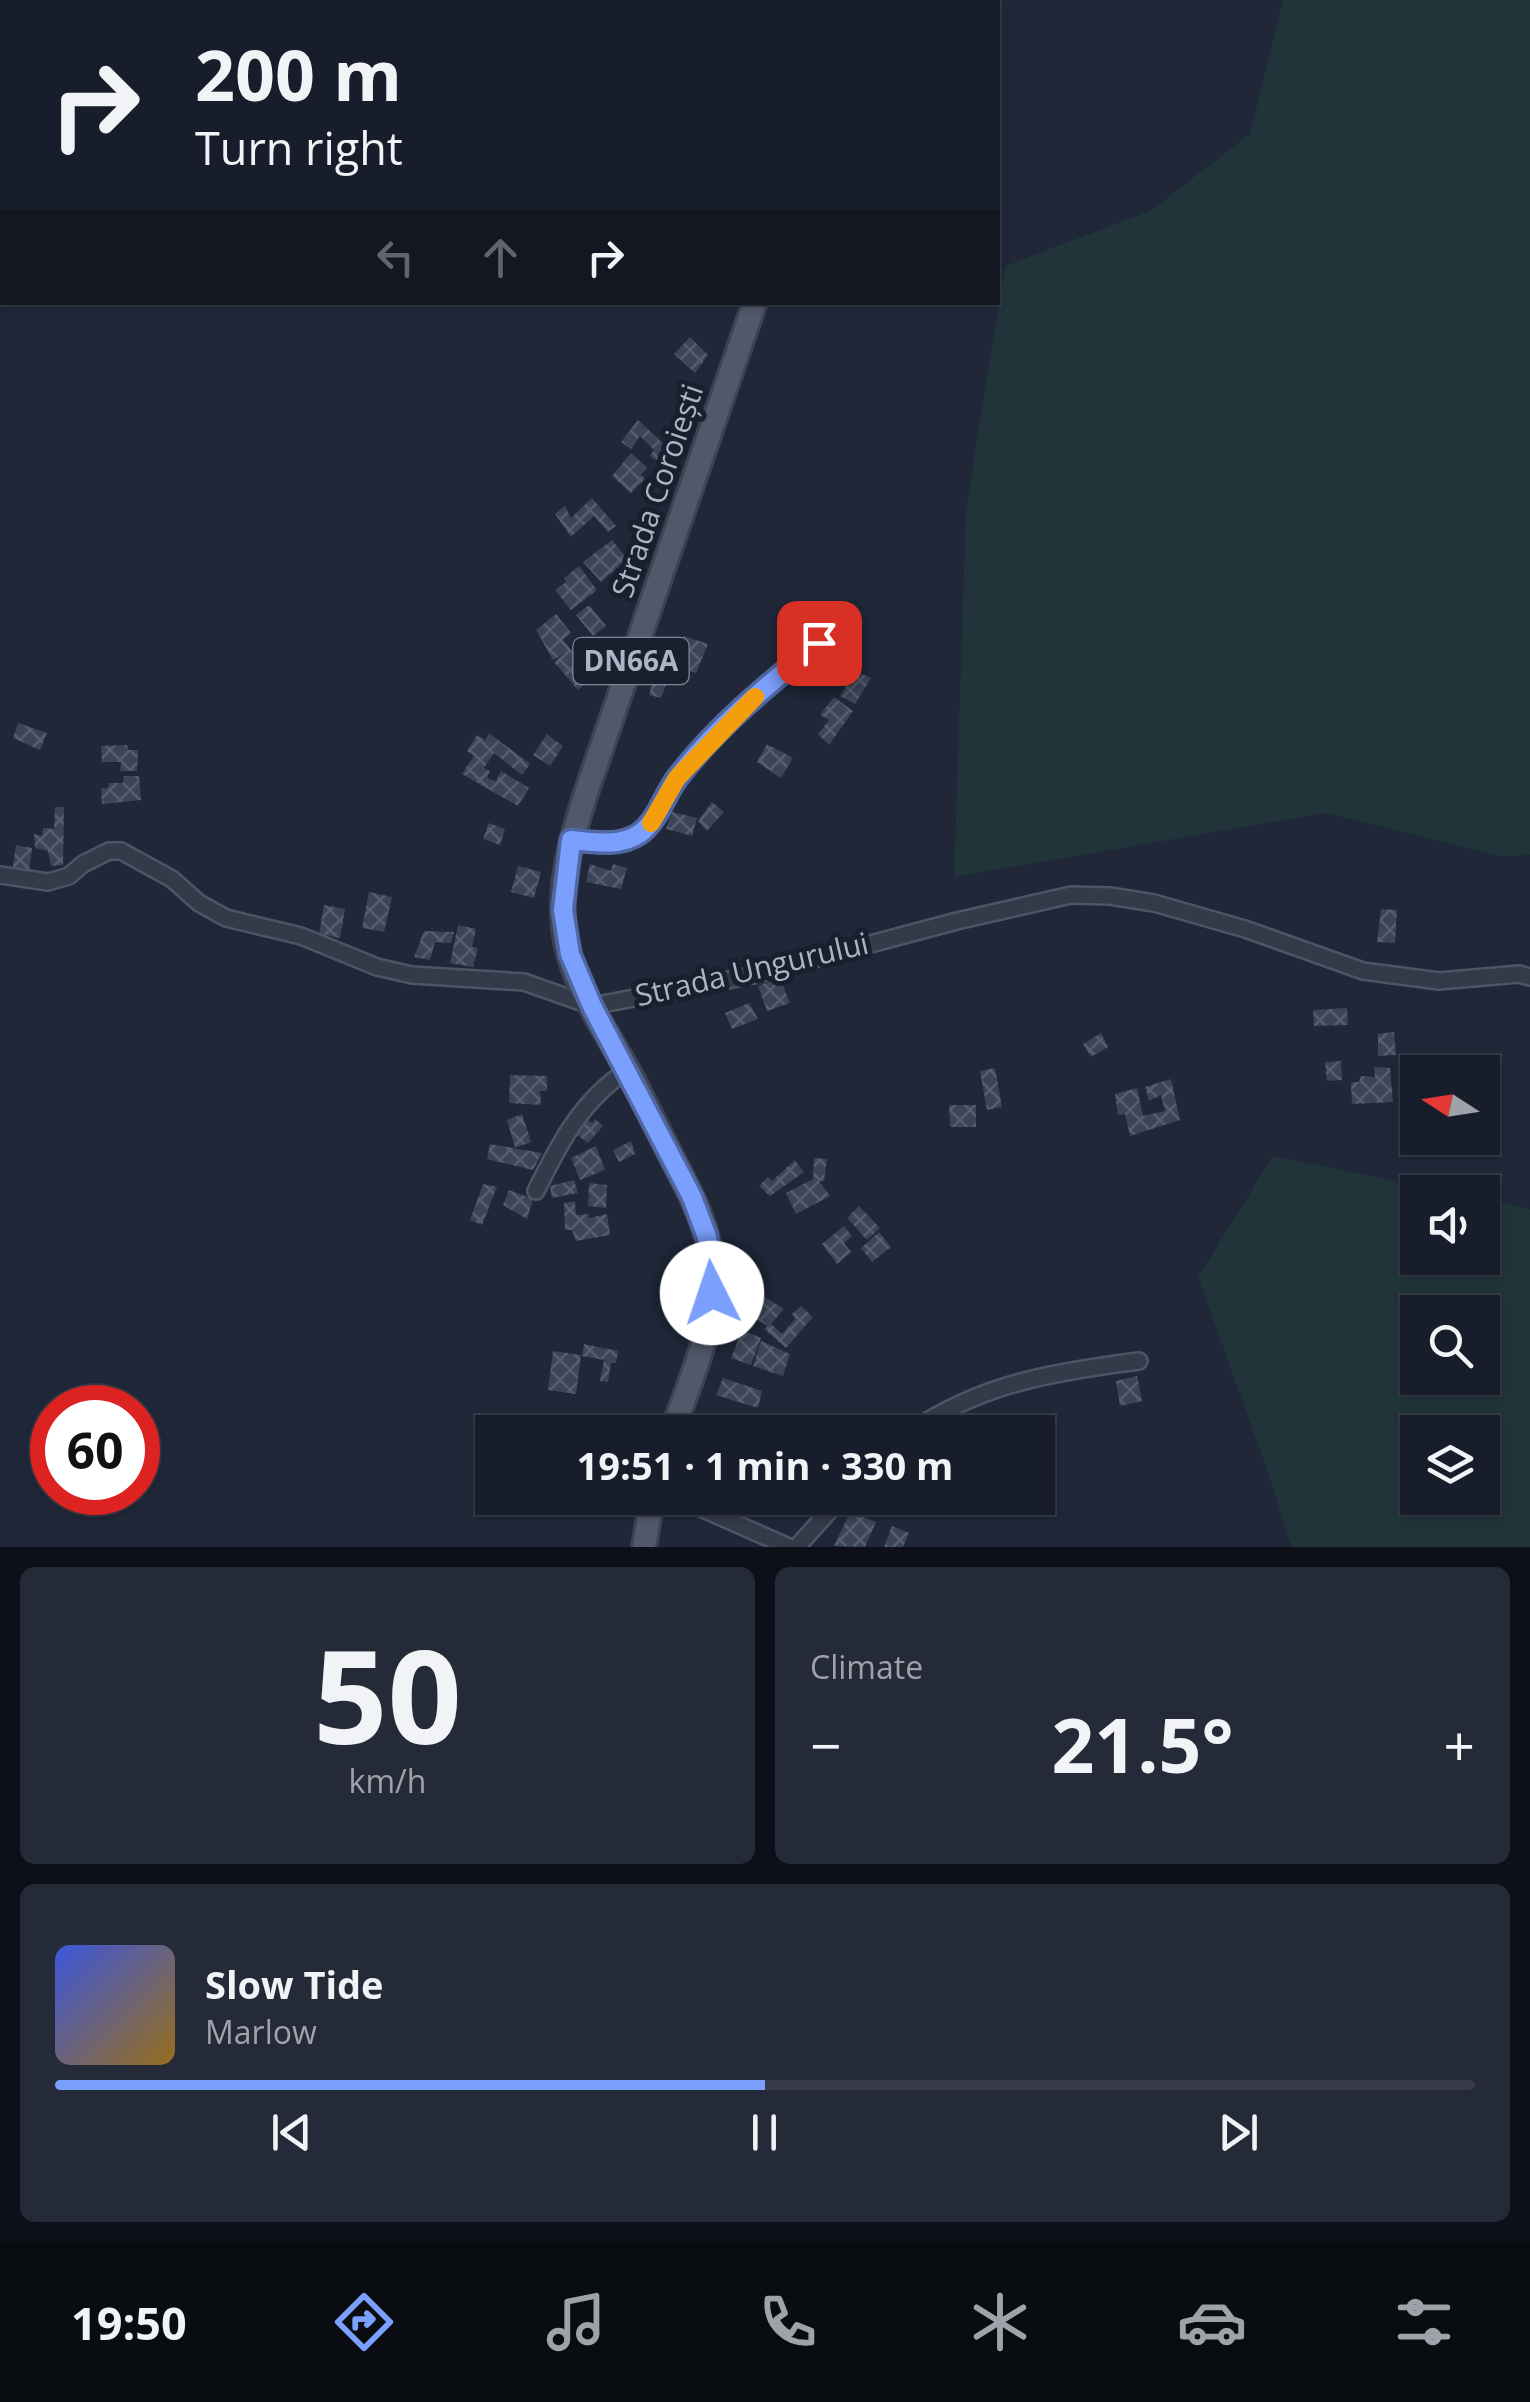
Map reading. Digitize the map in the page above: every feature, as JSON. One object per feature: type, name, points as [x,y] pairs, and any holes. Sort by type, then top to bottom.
[{"type":"main road","name":"Strada Coroiești","points":[[678,1415],[706,1327],[712,1293],[707,1237],[692,1197],[578,977],[564,932],[564,882],[571,840],[754,305]]},
{"type":"main road","points":[[644,1547],[649,1515]]},
{"type":"street","points":[[571,840],[607,843],[634,837],[650,826],[677,778],[709,741],[758,693],[819,643]]},
{"type":"street","points":[[0,875],[48,882],[68,876],[109,850],[121,851],[172,879],[199,903],[226,918],[301,936],[377,967],[412,974],[524,982],[597,1015]]},
{"type":"street","name":"Strada Ungurului","points":[[597,1015],[956,921],[1072,895],[1110,896],[1168,907],[1364,971],[1439,981],[1519,974],[1530,977]]},
{"type":"street","points":[[536,1191],[558,1145],[585,1106],[603,1087],[628,1070]]},
{"type":"street","points":[[936,1415],[990,1390],[1052,1372],[1139,1361]]},
{"type":"street","points":[[717,1515],[789,1547]]},
{"type":"street","points":[[798,1547],[826,1515]]},
{"type":"shaded area","points":[[1283,0],[1530,0],[1530,855],[1501,856],[1325,813],[954,877],[966,509],[1005,266],[1150,211],[1250,134]]},
{"type":"shaded area","points":[[1273,1156],[1400,1182],[1400,1275],[1500,1275],[1500,1203],[1530,1209],[1530,1547],[1291,1547],[1198,1277]]},
{"type":"building","points":[[690,337],[708,355],[695,373],[674,354]]},
{"type":"building","points":[[638,420],[675,455],[667,468],[650,456],[654,450],[640,436],[631,449],[621,442]]},
{"type":"building","points":[[631,453],[647,468],[641,475],[645,479],[631,493],[612,476]]},
{"type":"building","points":[[592,498],[616,526],[608,532],[594,516],[571,537],[555,514],[565,506],[571,518]]},
{"type":"building","points":[[612,540],[627,559],[601,582],[583,562]]},
{"type":"building","points":[[579,566],[597,590],[571,610],[555,590]]},
{"type":"building","points":[[589,605],[606,626],[593,636],[576,615]]},
{"type":"building","points":[[556,614],[571,633],[563,640],[593,677],[578,690],[554,662],[565,653],[553,660],[536,630]]},
{"type":"building","points":[[684,636],[708,644],[696,673],[672,665]]},
{"type":"building","points":[[855,671],[871,678],[855,704],[840,696]]},
{"type":"building","points":[[655,674],[668,679],[661,698],[649,695]]},
{"type":"building","points":[[834,697],[853,711],[829,745],[818,734],[829,720],[820,715]]},
{"type":"building","points":[[18,723],[47,733],[40,750],[13,738]]},
{"type":"building","points":[[489,733],[530,764],[522,775],[494,753],[484,768],[490,771],[487,778],[496,781],[501,771],[529,788],[518,806],[462,774],[474,756],[467,751],[477,735],[485,740]]},
{"type":"building","points":[[547,734],[563,746],[550,766],[533,755]]},
{"type":"building","points":[[767,744],[793,758],[781,778],[757,762]]},
{"type":"building","points":[[127,745],[128,750],[138,750],[137,771],[120,771],[121,762],[102,762],[101,746]]},
{"type":"building","points":[[124,776],[139,776],[141,800],[102,804],[101,788],[108,789],[109,783],[123,783]]},
{"type":"building","points":[[712,802],[724,812],[707,831],[698,821]]},
{"type":"building","points":[[55,807],[64,807],[63,865],[51,866],[48,851],[35,848],[34,834],[42,836],[43,828],[54,829]]},
{"type":"building","points":[[672,812],[697,818],[692,836],[666,829]]},
{"type":"building","points":[[489,823],[505,829],[500,845],[483,839]]},
{"type":"building","points":[[16,845],[32,848],[29,873],[12,871]]},
{"type":"building","points":[[590,864],[611,871],[613,864],[627,868],[621,889],[586,882]]},
{"type":"building","points":[[518,866],[541,872],[534,898],[511,892]]},
{"type":"building","points":[[369,892],[392,897],[384,932],[362,928]]},
{"type":"building","points":[[324,905],[345,909],[340,938],[319,934]]},
{"type":"building","points":[[1381,909],[1397,910],[1395,943],[1377,942]]},
{"type":"building","points":[[458,925],[476,929],[472,947],[478,948],[473,967],[450,963]]},
{"type":"building","points":[[424,931],[454,932],[451,943],[435,942],[430,960],[414,957]]},
{"type":"building","points":[[780,978],[790,1003],[767,1011],[758,986]]},
{"type":"building","points":[[749,1003],[758,1019],[732,1029],[725,1013]]},
{"type":"building","points":[[1347,1008],[1348,1025],[1314,1026],[1313,1010]]},
{"type":"building","points":[[1394,1032],[1396,1055],[1378,1056],[1378,1034]]},
{"type":"building","points":[[1101,1033],[1108,1047],[1091,1057],[1083,1044]]},
{"type":"building","points":[[1341,1061],[1342,1080],[1327,1081],[1325,1062]]},
{"type":"building","points":[[1374,1067],[1390,1068],[1393,1102],[1352,1104],[1351,1082],[1359,1082],[1361,1076],[1375,1077]]},
{"type":"building","points":[[995,1068],[1002,1107],[987,1110],[980,1071]]},
{"type":"building","points":[[510,1075],[547,1076],[547,1091],[540,1091],[541,1105],[509,1103]]},
{"type":"building","points":[[1171,1079],[1180,1120],[1130,1136],[1125,1114],[1118,1115],[1115,1094],[1137,1088],[1143,1116],[1165,1111],[1161,1095],[1149,1101],[1145,1087]]},
{"type":"building","points":[[949,1105],[976,1105],[976,1127],[950,1127]]},
{"type":"building","points":[[522,1114],[531,1142],[515,1148],[507,1120]]},
{"type":"building","points":[[581,1116],[592,1123],[595,1119],[603,1126],[588,1143],[570,1130]]},
{"type":"building","points":[[631,1141],[635,1154],[619,1162],[613,1150]]},
{"type":"building","points":[[490,1144],[542,1153],[533,1170],[487,1159]]},
{"type":"building","points":[[596,1146],[605,1170],[580,1180],[571,1158]]},
{"type":"building","points":[[814,1158],[827,1159],[824,1181],[819,1181],[830,1196],[796,1214],[786,1193],[813,1179]]},
{"type":"building","points":[[795,1160],[804,1172],[770,1196],[759,1186],[768,1177],[772,1181]]},
{"type":"building","points":[[574,1180],[578,1193],[552,1198],[550,1186]]},
{"type":"building","points":[[589,1183],[607,1185],[606,1208],[588,1206]]},
{"type":"building","points":[[483,1184],[497,1187],[482,1225],[470,1220]]},
{"type":"building","points":[[509,1190],[533,1199],[527,1219],[503,1205]]},
{"type":"building","points":[[575,1201],[576,1215],[588,1214],[589,1218],[607,1214],[610,1235],[576,1241],[572,1230],[565,1230],[564,1203]]},
{"type":"building","points":[[859,1206],[880,1228],[867,1240],[847,1218]]},
{"type":"building","points":[[844,1226],[852,1236],[844,1243],[851,1252],[837,1264],[822,1244]]},
{"type":"building","points":[[879,1232],[891,1247],[872,1262],[861,1248]]},
{"type":"building","points":[[760,1294],[784,1309],[771,1324],[782,1334],[801,1306],[813,1317],[786,1348],[764,1329],[768,1326],[747,1314]]},
{"type":"building","points":[[742,1330],[761,1338],[751,1365],[731,1358]]},
{"type":"building","points":[[761,1341],[790,1354],[783,1376],[753,1366]]},
{"type":"building","points":[[584,1344],[618,1351],[608,1382],[600,1381],[604,1360],[582,1356]]},
{"type":"building","points":[[553,1351],[581,1355],[576,1394],[548,1390]]},
{"type":"building","points":[[1137,1376],[1142,1401],[1120,1406],[1116,1381]]},
{"type":"building","points":[[723,1378],[762,1391],[758,1408],[716,1395]]},
{"type":"building","points":[[849,1515],[876,1522],[865,1547],[834,1546]]},
{"type":"building","points":[[892,1526],[909,1533],[903,1547],[884,1547]]},
{"type":"slow traffic","points":[[651,823],[677,778],[755,697]]},
{"type":"route","points":[[712,1293],[707,1237],[692,1197],[578,977],[564,932],[564,882],[571,840],[607,843],[634,837],[650,826],[677,778],[709,741],[758,693],[819,643]]}]
